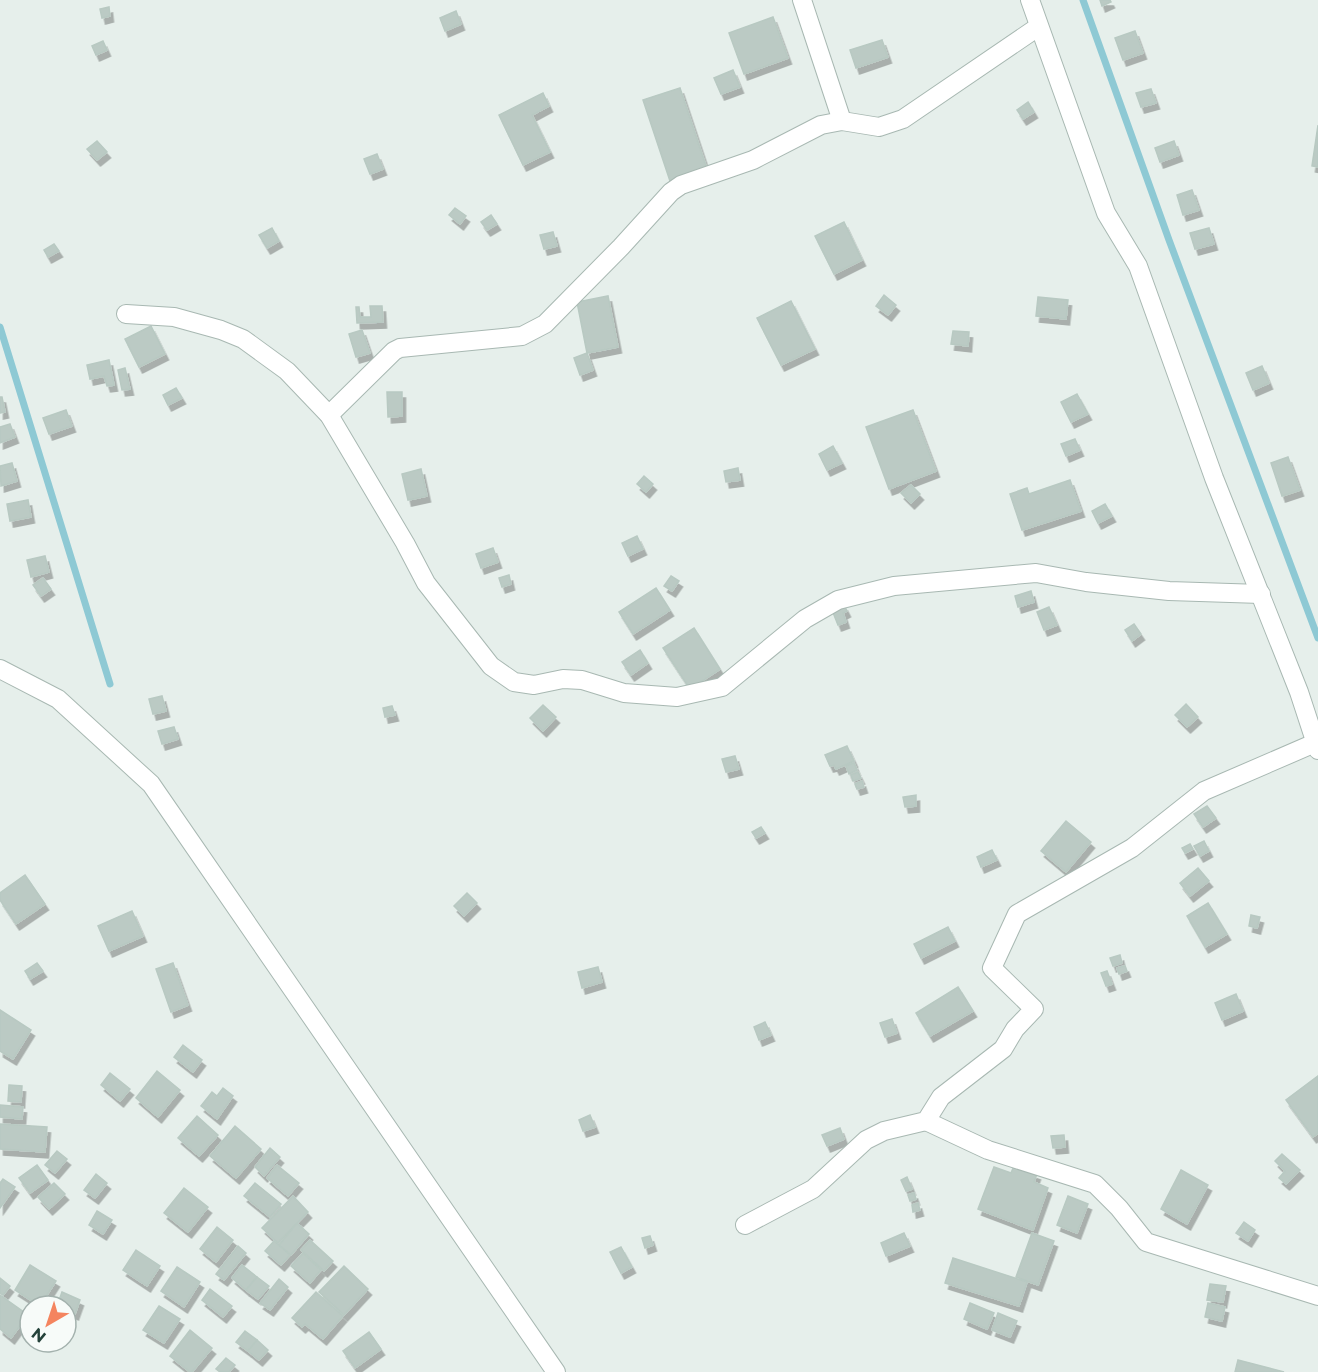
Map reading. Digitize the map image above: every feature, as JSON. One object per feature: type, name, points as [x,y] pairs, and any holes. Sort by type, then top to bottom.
[{"type":"street","points":[[802,0],[842,121]]},
{"type":"street","points":[[926,1121],[941,1097],[1003,1049],[1015,1029],[1034,1009],[992,968],[1017,914],[1132,848],[1204,791],[1316,747],[1299,692],[1214,478],[1138,266],[1107,216],[1030,0]]},
{"type":"street","points":[[329,415],[394,351],[400,348],[522,336],[545,324],[621,247],[671,192],[681,185],[753,160],[821,125],[842,121],[879,127],[903,119],[1038,27]]},
{"type":"street","points":[[126,315],[174,317],[221,330],[243,339],[287,371],[329,415],[405,543],[426,583],[491,666],[514,682],[534,685],[563,679],[582,680],[624,693],[677,697],[722,687],[805,619],[838,600],[894,586],[1036,573],[1086,582],[1168,591],[1261,594]]},
{"type":"street","points":[[0,669],[58,699],[151,784],[556,1372]]},
{"type":"street","points":[[745,1225],[813,1189],[866,1140],[884,1131],[926,1121],[988,1149],[1095,1184],[1119,1208],[1146,1242],[1318,1296]]},
{"type":"building","points":[[1100,0],[1110,0],[1111,2],[1102,6]]},
{"type":"building","points":[[109,7],[110,16],[102,18],[100,9]]},
{"type":"building","points":[[456,11],[461,24],[445,31],[440,18]]},
{"type":"building","points":[[773,17],[788,58],[744,74],[729,33]]},
{"type":"building","points":[[1135,31],[1143,53],[1123,60],[1115,38]]},
{"type":"building","points":[[882,40],[888,57],[856,68],[850,50]]},
{"type":"building","points":[[103,41],[107,50],[96,55],[92,46]]},
{"type":"building","points":[[733,70],[740,87],[721,94],[714,78]]},
{"type":"building","points":[[680,88],[707,169],[670,181],[643,100]]},
{"type":"building","points":[[1151,89],[1156,103],[1141,107],[1136,93]]},
{"type":"building","points":[[543,93],[549,106],[532,115],[550,152],[523,165],[499,115]]},
{"type":"building","points":[[1028,102],[1034,112],[1023,119],[1017,110]]},
{"type":"building","points":[[1318,125],[1318,167],[1312,166]]},
{"type":"building","points":[[97,141],[107,152],[97,160],[87,149]]},
{"type":"building","points":[[1174,141],[1179,155],[1160,162],[1155,148]]},
{"type":"building","points":[[377,154],[383,169],[370,174],[364,159]]},
{"type":"building","points":[[1192,190],[1199,210],[1183,215],[1177,195]]},
{"type":"building","points":[[455,208],[466,216],[460,224],[449,215]]},
{"type":"building","points":[[491,215],[497,224],[487,230],[481,222]]},
{"type":"building","points":[[844,222],[862,260],[834,274],[815,236]]},
{"type":"building","points":[[272,228],[279,241],[267,248],[259,235]]},
{"type":"building","points":[[1209,228],[1214,244],[1195,249],[1190,233]]},
{"type":"building","points":[[553,232],[557,246],[544,249],[540,235]]},
{"type":"building","points":[[54,244],[59,251],[48,257],[44,250]]},
{"type":"building","points":[[884,295],[896,305],[888,315],[876,306]]},
{"type":"building","points":[[608,296],[618,347],[587,353],[577,302]]},
{"type":"building","points":[[1038,297],[1068,300],[1066,319],[1036,316]]},
{"type":"building","points":[[791,301],[815,349],[781,365],[757,318]]},
{"type":"building","points":[[370,306],[382,306],[383,322],[357,323],[356,307],[359,307],[360,317],[371,317]]},
{"type":"building","points":[[151,326],[165,354],[139,367],[125,339]]},
{"type":"building","points":[[362,330],[370,353],[356,357],[349,334]]},
{"type":"building","points":[[953,331],[969,332],[968,346],[951,344]]},
{"type":"building","points":[[587,353],[593,370],[580,375],[574,358]]},
{"type":"building","points":[[109,360],[114,385],[107,386],[104,376],[90,379],[87,365]]},
{"type":"building","points":[[1262,366],[1269,383],[1253,390],[1246,373]]},
{"type":"building","points":[[125,368],[130,389],[122,390],[118,370]]},
{"type":"building","points":[[176,388],[182,398],[168,405],[163,395]]},
{"type":"building","points":[[387,392],[402,392],[402,416],[388,417]]},
{"type":"building","points":[[1077,394],[1088,414],[1071,422],[1061,402]]},
{"type":"building","points":[[0,397],[2,397],[5,412],[0,413]]},
{"type":"building","points":[[66,410],[72,426],[49,434],[43,418]]},
{"type":"building","points":[[913,410],[936,471],[889,489],[866,427]]},
{"type":"building","points":[[10,424],[15,437],[0,443],[0,427]]},
{"type":"building","points":[[1075,439],[1080,450],[1066,456],[1061,444]]},
{"type":"building","points":[[833,446],[842,463],[827,470],[819,454]]},
{"type":"building","points":[[1288,457],[1300,490],[1282,496],[1271,463]]},
{"type":"building","points":[[12,463],[17,481],[1,486],[0,466]]},
{"type":"building","points":[[738,468],[740,480],[726,482],[724,471]]},
{"type":"building","points":[[421,469],[427,496],[408,500],[402,474]]},
{"type":"building","points":[[644,476],[653,484],[646,492],[637,484]]},
{"type":"building","points":[[1070,480],[1081,511],[1022,530],[1010,494],[1027,488],[1029,494]]},
{"type":"building","points":[[911,485],[920,494],[911,503],[901,493]]},
{"type":"building","points":[[28,500],[31,517],[10,521],[7,504]]},
{"type":"building","points":[[1105,504],[1112,516],[1098,523],[1092,511]]},
{"type":"building","points":[[637,536],[643,549],[628,556],[622,543]]},
{"type":"building","points":[[493,548],[498,562],[481,568],[476,554]]},
{"type":"building","points":[[45,556],[49,572],[31,577],[27,560]]},
{"type":"building","points":[[509,575],[511,584],[502,587],[499,578]]},
{"type":"building","points":[[671,576],[679,581],[672,591],[664,586]]},
{"type":"building","points":[[43,578],[51,589],[41,596],[33,585]]},
{"type":"building","points":[[656,588],[670,610],[633,634],[619,612]]},
{"type":"building","points":[[1031,591],[1034,602],[1018,607],[1015,596]]},
{"type":"building","points":[[844,605],[847,611],[843,613],[846,622],[838,625],[832,610]]},
{"type":"building","points":[[1049,607],[1057,625],[1044,630],[1037,612]]},
{"type":"building","points":[[1134,624],[1141,634],[1132,641],[1125,630]]},
{"type":"building","points":[[694,628],[720,669],[690,689],[663,648]]},
{"type":"building","points":[[640,650],[648,663],[631,675],[622,662]]},
{"type":"building","points":[[162,696],[166,711],[153,714],[149,699]]},
{"type":"building","points":[[1186,704],[1198,717],[1187,727],[1175,715]]},
{"type":"building","points":[[543,705],[556,717],[543,731],[530,718]]},
{"type":"building","points":[[392,706],[395,715],[385,717],[383,708]]},
{"type":"building","points":[[174,727],[178,739],[162,744],[158,731]]},
{"type":"building","points":[[847,746],[854,761],[836,769],[834,765],[830,766],[825,755]]},
{"type":"building","points":[[735,756],[739,769],[726,772],[722,759]]},
{"type":"building","points":[[854,763],[857,770],[849,774],[846,766]]},
{"type":"building","points":[[858,772],[861,778],[853,781],[851,775]]},
{"type":"building","points":[[862,781],[864,787],[857,789],[855,784]]},
{"type":"building","points":[[916,795],[916,806],[905,807],[903,797]]},
{"type":"building","points":[[1207,806],[1216,818],[1203,827],[1194,814]]},
{"type":"building","points":[[1066,821],[1091,842],[1066,872],[1041,851]]},
{"type":"building","points":[[761,827],[765,833],[756,838],[752,832]]},
{"type":"building","points":[[1204,841],[1209,851],[1200,856],[1194,846]]},
{"type":"building","points":[[1190,844],[1193,849],[1185,853],[1182,848]]},
{"type":"building","points":[[992,850],[997,860],[981,867],[977,857]]},
{"type":"building","points":[[1198,868],[1209,881],[1190,896],[1180,883]]},
{"type":"building","points":[[25,875],[45,904],[16,924],[0,900],[0,893]]},
{"type":"building","points":[[467,893],[477,903],[464,916],[454,906]]},
{"type":"building","points":[[1208,903],[1227,934],[1205,947],[1187,916]]},
{"type":"building","points":[[132,911],[143,936],[109,951],[98,926]]},
{"type":"building","points":[[1251,915],[1260,917],[1257,928],[1249,926]]},
{"type":"building","points":[[948,927],[955,941],[921,958],[914,944]]},
{"type":"building","points":[[1120,955],[1122,963],[1113,966],[1110,958]]},
{"type":"building","points":[[37,963],[43,971],[30,979],[25,971]]},
{"type":"building","points":[[173,963],[188,1005],[171,1012],[156,969]]},
{"type":"building","points":[[1125,966],[1127,971],[1119,974],[1117,968]]},
{"type":"building","points":[[598,967],[602,982],[582,988],[578,972]]},
{"type":"building","points":[[1107,971],[1112,984],[1106,986],[1101,973]]},
{"type":"building","points":[[958,987],[973,1011],[930,1036],[916,1013]]},
{"type":"building","points":[[1236,994],[1243,1011],[1222,1020],[1215,1003]]},
{"type":"building","points":[[0,1010],[31,1030],[13,1059],[0,1051]]},
{"type":"building","points":[[892,1019],[897,1033],[885,1037],[880,1023]]},
{"type":"building","points":[[765,1022],[771,1035],[759,1040],[754,1027]]},
{"type":"building","points":[[183,1045],[202,1060],[193,1072],[174,1057]]},
{"type":"building","points":[[157,1071],[180,1090],[158,1117],[136,1098]]},
{"type":"building","points":[[110,1073],[130,1089],[120,1101],[101,1085]]},
{"type":"building","points":[[1318,1076],[1318,1133],[1313,1137],[1286,1100]]},
{"type":"building","points":[[9,1085],[22,1086],[21,1102],[8,1101]]},
{"type":"building","points":[[223,1088],[233,1096],[217,1119],[201,1106],[212,1092],[217,1096]]},
{"type":"building","points":[[0,1105],[23,1107],[22,1119],[0,1117]]},
{"type":"building","points":[[590,1115],[595,1127],[583,1131],[579,1120]]},
{"type":"building","points":[[197,1116],[218,1135],[199,1156],[178,1138]]},
{"type":"building","points":[[0,1124],[47,1127],[45,1152],[0,1149]]},
{"type":"building","points":[[235,1126],[261,1149],[236,1178],[210,1156]]},
{"type":"building","points":[[840,1128],[844,1139],[827,1146],[822,1135]]},
{"type":"building","points":[[1064,1135],[1065,1147],[1053,1148],[1051,1136]]},
{"type":"building","points":[[270,1148],[280,1157],[264,1176],[255,1167]]},
{"type":"building","points":[[57,1151],[67,1159],[55,1173],[45,1165]]},
{"type":"building","points":[[1282,1154],[1300,1170],[1286,1184],[1279,1178],[1285,1171],[1275,1161]]},
{"type":"building","points":[[37,1165],[48,1180],[30,1193],[19,1178]]},
{"type":"building","points":[[277,1165],[299,1183],[288,1196],[267,1178]]},
{"type":"building","points":[[1014,1166],[1037,1174],[1034,1182],[1048,1188],[1033,1230],[978,1209],[994,1167],[1011,1173]]},
{"type":"building","points":[[1181,1170],[1208,1185],[1187,1224],[1161,1209]]},
{"type":"building","points":[[96,1174],[107,1183],[95,1198],[84,1190]]},
{"type":"building","points":[[907,1177],[912,1189],[906,1191],[901,1180]]},
{"type":"building","points":[[3,1179],[15,1187],[0,1208],[0,1183]]},
{"type":"building","points":[[54,1183],[65,1194],[49,1209],[38,1197]]},
{"type":"building","points":[[255,1183],[281,1204],[270,1217],[244,1196]]},
{"type":"building","points":[[184,1188],[208,1207],[188,1232],[164,1213]]},
{"type":"building","points":[[914,1193],[916,1199],[910,1201],[908,1195]]},
{"type":"building","points":[[293,1196],[308,1212],[278,1243],[262,1228]]},
{"type":"building","points":[[1068,1196],[1088,1204],[1077,1233],[1057,1225]]},
{"type":"building","points":[[918,1203],[920,1210],[913,1212],[912,1205]]},
{"type":"building","points":[[97,1211],[112,1220],[103,1234],[89,1225]]},
{"type":"building","points":[[1244,1222],[1255,1230],[1248,1241],[1236,1233]]},
{"type":"building","points":[[297,1223],[309,1234],[291,1255],[279,1245]]},
{"type":"building","points":[[217,1227],[233,1240],[216,1262],[200,1249]]},
{"type":"building","points":[[904,1233],[910,1246],[886,1256],[881,1243]]},
{"type":"building","points":[[1032,1233],[1054,1241],[1038,1285],[1016,1277]]},
{"type":"building","points":[[650,1236],[653,1245],[645,1248],[642,1238]]},
{"type":"building","points":[[310,1240],[333,1261],[324,1271],[301,1250]]},
{"type":"building","points":[[274,1241],[290,1255],[281,1265],[265,1251]]},
{"type":"building","points":[[238,1246],[246,1253],[224,1280],[216,1274]]},
{"type":"building","points":[[621,1247],[632,1267],[621,1273],[610,1252]]},
{"type":"building","points":[[136,1250],[160,1266],[147,1286],[123,1270]]},
{"type":"building","points":[[303,1253],[321,1270],[310,1283],[291,1266]]},
{"type":"building","points":[[953,1258],[1027,1282],[1019,1306],[945,1283]]},
{"type":"building","points":[[30,1265],[56,1281],[48,1294],[21,1294],[15,1290]]},
{"type":"building","points":[[242,1265],[257,1277],[246,1290],[232,1278]]},
{"type":"building","points":[[344,1266],[368,1289],[344,1315],[319,1292]]},
{"type":"building","points":[[177,1267],[200,1282],[184,1307],[161,1291]]},
{"type":"building","points":[[257,1277],[269,1286],[258,1299],[246,1290]]},
{"type":"building","points":[[0,1278],[10,1286],[3,1295],[0,1293]]},
{"type":"building","points":[[279,1279],[288,1287],[270,1310],[260,1303]]},
{"type":"building","points":[[1210,1284],[1226,1286],[1223,1302],[1207,1300]]},
{"type":"building","points":[[210,1289],[232,1306],[223,1317],[202,1300]]},
{"type":"building","points":[[316,1292],[343,1316],[323,1339],[305,1324],[302,1327],[292,1318]]},
{"type":"building","points":[[0,1295],[18,1308],[18,1329],[11,1338],[0,1329]]},
{"type":"building","points":[[970,1303],[994,1313],[987,1329],[964,1319]]},
{"type":"building","points":[[1208,1303],[1225,1307],[1222,1321],[1205,1317]]},
{"type":"building","points":[[159,1306],[180,1319],[164,1343],[143,1330]]},
{"type":"building","points":[[998,1313],[1017,1321],[1010,1337],[992,1330]]},
{"type":"building","points":[[190,1330],[212,1348],[192,1372],[170,1356]]},
{"type":"building","points":[[245,1331],[257,1340],[248,1351],[236,1342]]},
{"type":"building","points":[[369,1332],[381,1349],[355,1368],[343,1351]]},
{"type":"building","points":[[257,1340],[268,1350],[259,1360],[248,1351]]},
{"type":"building","points":[[226,1358],[235,1365],[229,1372],[220,1372],[216,1369]]},
{"type":"building","points":[[1238,1360],[1284,1372],[1235,1372]]},
{"type":"waterway","points":[[1083,0],[1169,240],[1318,638]]},
{"type":"waterway","points":[[0,327],[110,684]]}]
